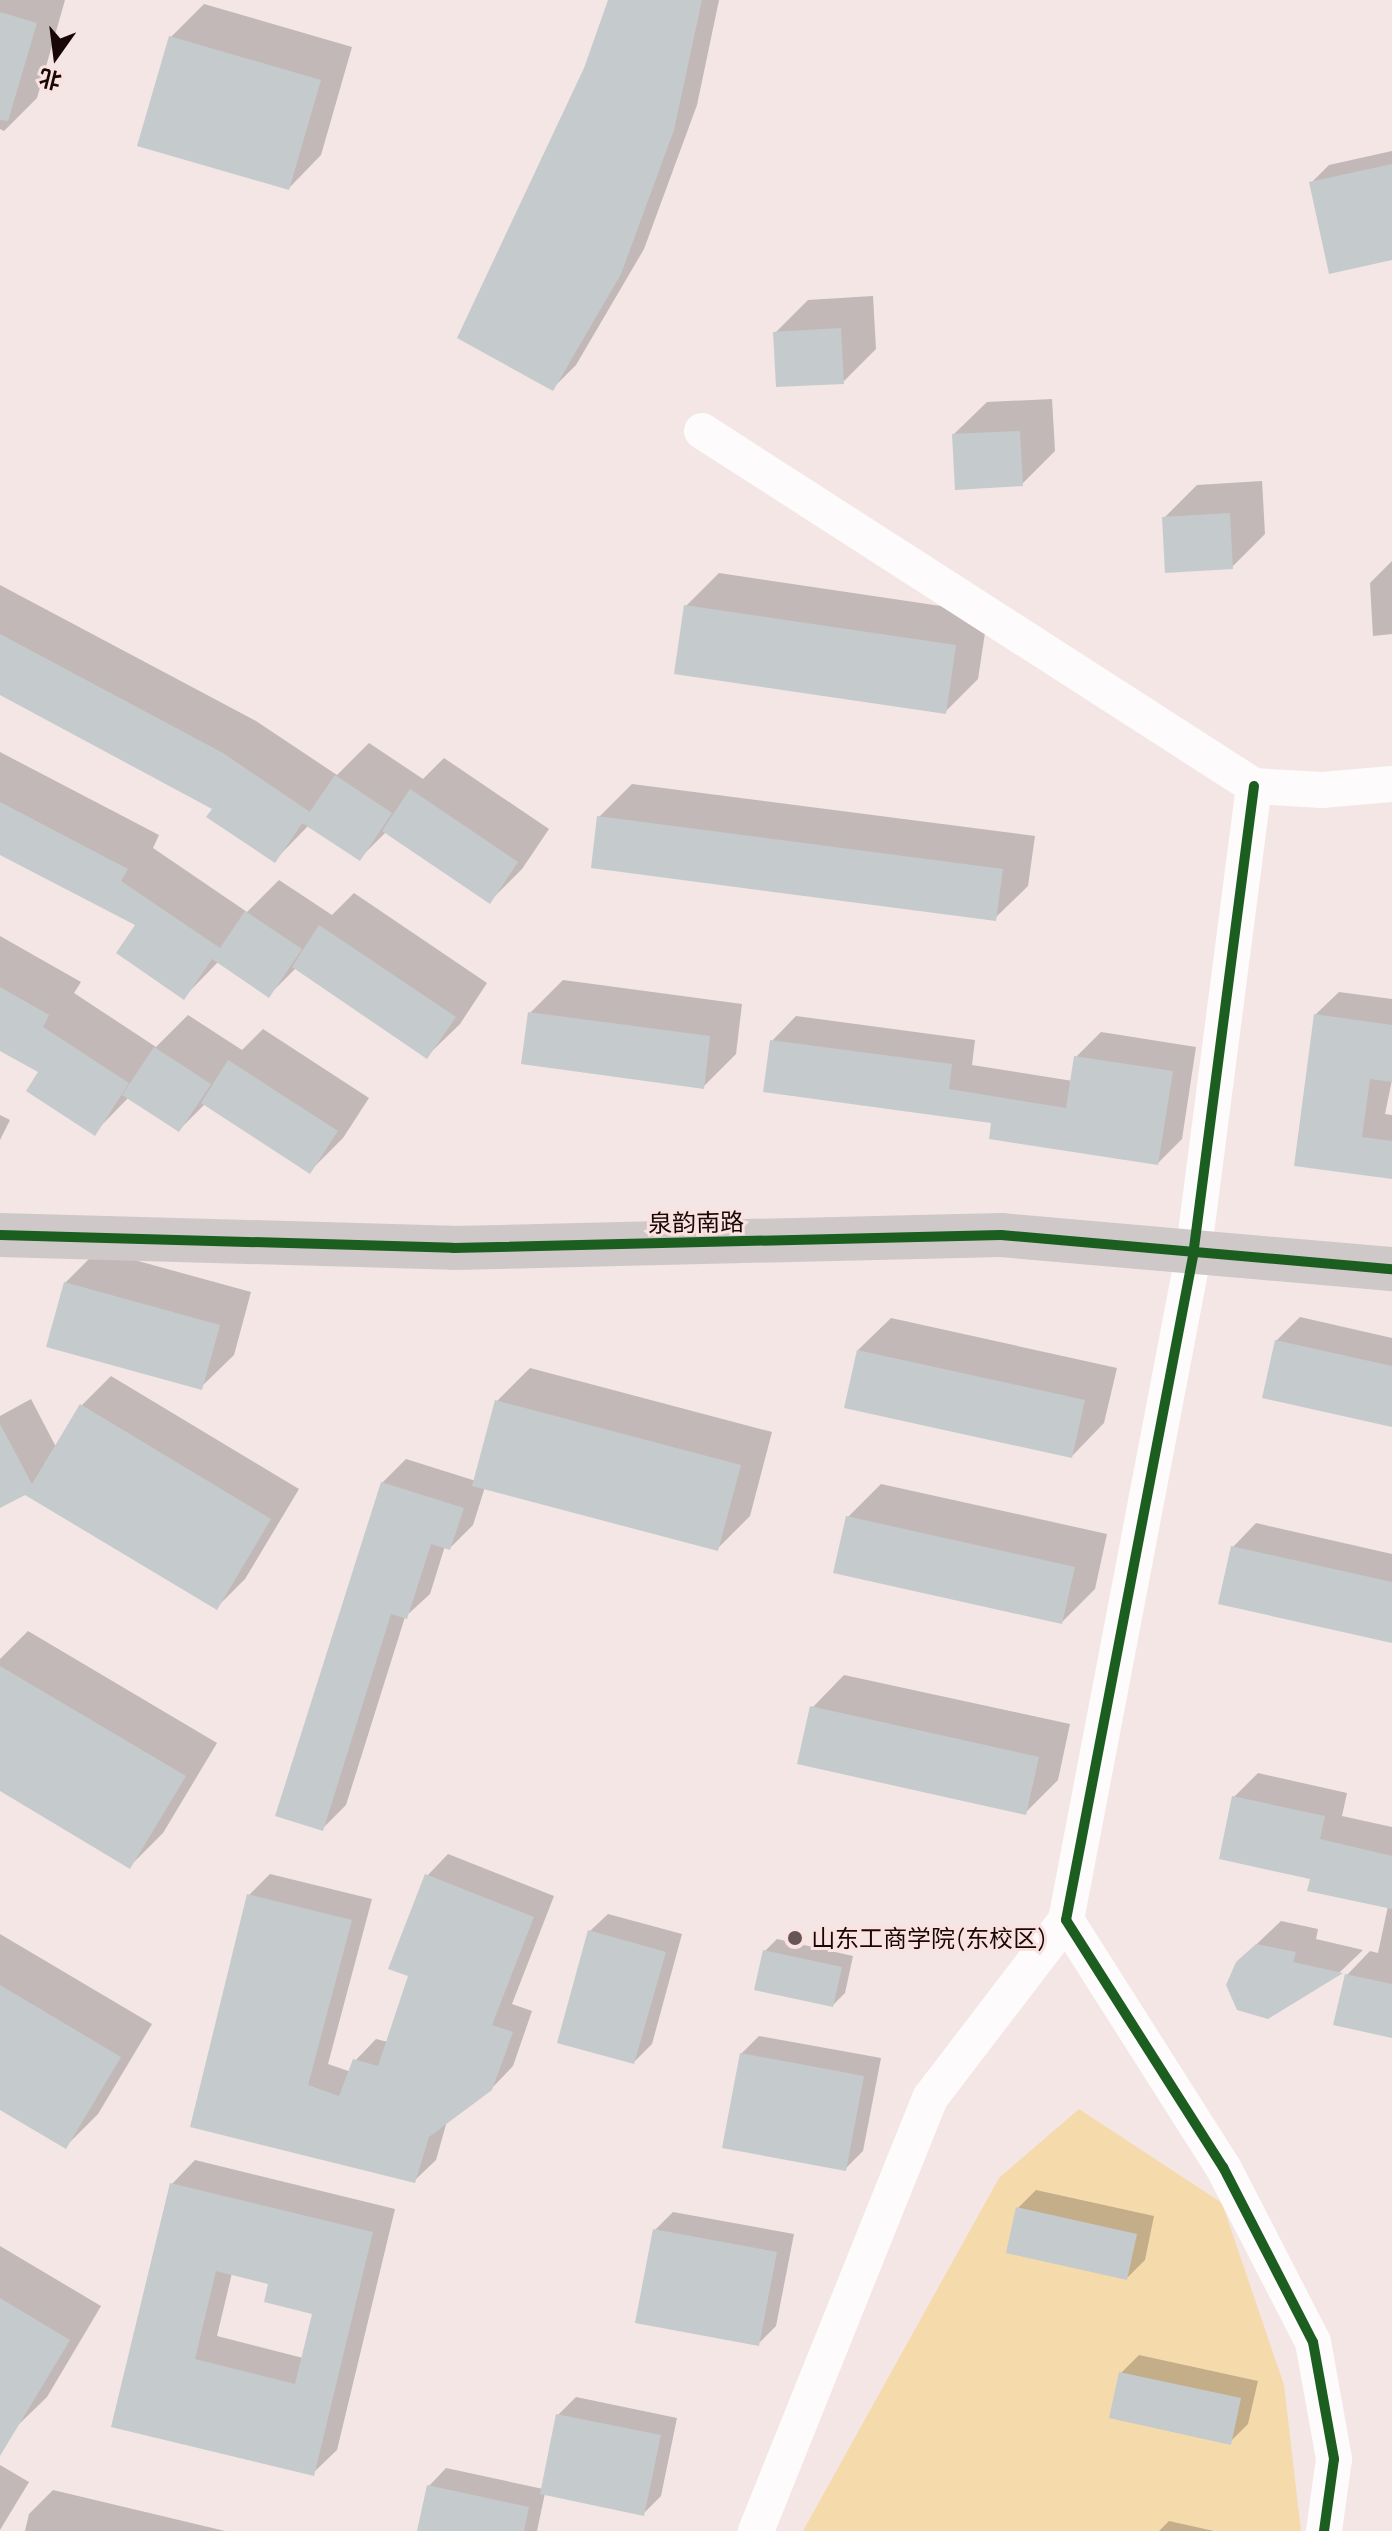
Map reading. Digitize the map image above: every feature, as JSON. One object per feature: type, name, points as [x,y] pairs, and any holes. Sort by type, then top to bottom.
[{"type":"street","points":[[702,431],[1254,786],[1322,790],[1392,784]]},
{"type":"street","points":[[756,2531],[930,2098],[1066,1920],[1194,1251],[1254,786]]},
{"type":"street","name":"泉韵南路","points":[[0,1235],[453,1248],[1001,1235],[1392,1269]]},
{"type":"street","points":[[1066,1920],[1223,2167],[1313,2342],[1334,2459],[1324,2531]]},
{"type":"shaded area","points":[[1079,2109],[1222,2203],[1284,2385],[1301,2531],[803,2531],[999,2178]]},
{"type":"building","points":[[608,0],[702,0],[674,130],[621,274],[553,391],[457,338],[584,68]]},
{"type":"building","points":[[0,12],[37,23],[8,121],[0,120]]},
{"type":"building","points":[[169,36],[321,80],[289,190],[137,146]]},
{"type":"building","points":[[1392,164],[1392,260],[1329,274],[1309,182]]},
{"type":"building","points":[[841,328],[844,384],[776,387],[773,332]]},
{"type":"building","points":[[1020,431],[1023,486],[955,490],[952,434]]},
{"type":"building","points":[[1230,513],[1233,569],[1165,573],[1162,517]]},
{"type":"building","points":[[684,605],[956,645],[946,714],[674,674]]},
{"type":"building","points":[[0,634],[223,753],[310,812],[275,863],[206,817],[212,809],[0,695]]},
{"type":"building","points":[[335,775],[392,813],[360,861],[302,823]]},
{"type":"building","points":[[410,789],[518,862],[490,904],[382,831]]},
{"type":"building","points":[[0,802],[128,869],[121,881],[220,948],[245,911],[302,949],[269,998],[212,959],[184,1000],[116,953],[135,925],[0,855]]},
{"type":"building","points":[[597,816],[1003,869],[996,921],[591,868]]},
{"type":"building","points":[[319,925],[456,1017],[427,1059],[292,967]]},
{"type":"building","points":[[0,987],[49,1015],[43,1027],[129,1083],[95,1136],[26,1091],[38,1072],[0,1051]]},
{"type":"building","points":[[528,1012],[710,1036],[704,1089],[521,1064]]},
{"type":"building","points":[[1314,1014],[1392,1025],[1392,1082],[1370,1079],[1362,1137],[1392,1141],[1392,1179],[1294,1166]]},
{"type":"building","points":[[770,1040],[952,1064],[949,1089],[1066,1108],[1074,1056],[1173,1071],[1158,1165],[989,1139],[991,1123],[763,1092]]},
{"type":"building","points":[[154,1047],[211,1084],[179,1132],[122,1095]]},
{"type":"building","points":[[228,1060],[338,1131],[310,1174],[201,1103]]},
{"type":"building","points":[[64,1282],[220,1325],[202,1390],[46,1347]]},
{"type":"building","points":[[1275,1340],[1392,1366],[1392,1427],[1262,1398]]},
{"type":"building","points":[[857,1350],[1085,1400],[1072,1458],[844,1408]]},
{"type":"building","points":[[495,1400],[741,1465],[718,1551],[472,1486]]},
{"type":"building","points":[[80,1404],[271,1519],[217,1610],[25,1495],[0,1508],[0,1424],[32,1484]]},
{"type":"building","points":[[381,1482],[464,1508],[450,1550],[431,1544],[407,1619],[391,1614],[323,1831],[275,1816]]},
{"type":"building","points":[[846,1516],[1075,1567],[1062,1624],[833,1573]]},
{"type":"building","points":[[1231,1546],[1392,1582],[1392,1643],[1218,1604]]},
{"type":"building","points":[[0,1666],[186,1776],[130,1869],[0,1791]]},
{"type":"building","points":[[810,1706],[1039,1757],[1026,1815],[797,1764]]},
{"type":"building","points":[[1232,1796],[1325,1816],[1320,1839],[1392,1856],[1392,1909],[1307,1891],[1310,1879],[1219,1859]]},
{"type":"building","points":[[425,1874],[534,1917],[492,2025],[513,2032],[492,2090],[429,2137],[415,2183],[190,2127],[247,1894],[352,1920],[308,2085],[339,2096],[353,2059],[378,2066],[408,1976],[388,1969]]},
{"type":"building","points":[[588,1930],[666,1952],[634,2064],[557,2043]]},
{"type":"building","points":[[1256,1944],[1296,1952],[1293,1962],[1343,1973],[1268,2019],[1237,2010],[1226,1985],[1236,1962]]},
{"type":"building","points":[[763,1950],[842,1967],[833,2007],[754,1990]]},
{"type":"building","points":[[1345,1974],[1392,1984],[1392,2038],[1333,2025]]},
{"type":"building","points":[[0,1985],[121,2057],[66,2149],[0,2110]]},
{"type":"building","points":[[740,2053],[864,2076],[846,2171],[722,2148]]},
{"type":"building","points":[[170,2183],[373,2232],[314,2476],[111,2427]],"holes":[[[216,2271],[268,2284],[264,2302],[312,2314],[295,2384],[195,2359]]]},
{"type":"building","points":[[1016,2207],[1137,2234],[1127,2280],[1006,2253]]},
{"type":"building","points":[[653,2229],[777,2252],[759,2346],[635,2323]]},
{"type":"building","points":[[0,2298],[70,2340],[0,2456]]},
{"type":"building","points":[[1119,2372],[1241,2398],[1231,2445],[1109,2418]]},
{"type":"building","points":[[556,2414],[661,2435],[644,2516],[540,2494]]},
{"type":"building","points":[[427,2485],[529,2507],[524,2531],[417,2531]]},
{"type":"cycle path","points":[[1254,786],[1194,1251],[1066,1920],[1223,2167],[1313,2342],[1334,2459],[1324,2531]]},
{"type":"cycle path","points":[[0,1235],[453,1248],[1001,1235],[1392,1269]]},
{"type":"place","name":"山东工商学院(东校区)","points":[[795,1938]]}]
